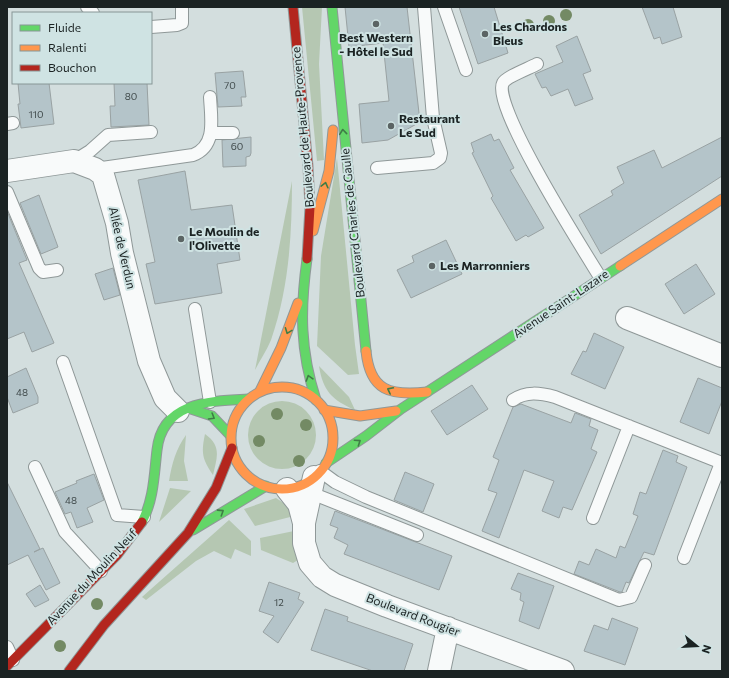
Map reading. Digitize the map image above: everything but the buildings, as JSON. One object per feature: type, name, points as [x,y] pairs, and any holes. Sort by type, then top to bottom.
[{"type":"street","name":"Boulevard de Haute-Provence","points":[[293,7],[308,166],[310,208],[308,250],[302,295],[304,355],[308,378],[316,400]]},
{"type":"street","name":"Boulevard Charles de Gaulle","points":[[332,7],[334,42],[368,367],[372,376],[393,393],[402,394],[428,392]]},
{"type":"street","points":[[308,250],[329,171],[333,118],[334,42]]},
{"type":"street","points":[[7,172],[74,161],[96,168]]},
{"type":"street","name":"Allée de Verdun","points":[[96,168],[103,175],[107,185],[149,361],[166,398],[183,410]]},
{"type":"street","name":"Avenue Saint-Lazare","points":[[318,476],[366,436],[401,410],[600,277],[663,239],[722,199]]},
{"type":"street","name":"Boulevard de Haute-Provence","points":[[260,391],[281,348],[302,295]]},
{"type":"street","points":[[627,318],[722,356]]},
{"type":"street","points":[[188,533],[231,506],[277,488],[302,485],[318,476],[331,450],[333,436],[330,422],[324,410],[316,400],[304,392],[289,387],[274,387],[260,391],[248,399],[233,421],[230,434],[236,461],[244,472],[254,481],[277,488]]},
{"type":"street","points":[[183,410],[210,402],[248,399]]},
{"type":"street","points":[[183,410],[212,416],[230,434]]},
{"type":"street","name":"Avenue du Moulin Neuf","points":[[10,663],[101,571],[137,530],[144,517],[154,484],[160,438],[165,423],[183,410]]},
{"type":"street","points":[[324,410],[344,415],[365,417],[401,410]]},
{"type":"street","points":[[69,671],[104,625],[188,533],[216,488],[232,448]]},
{"type":"street","name":"Boulevard Rougier","points":[[304,523],[318,476]]},
{"type":"street","name":"Boulevard Rougier","points":[[277,488],[299,504],[304,523],[306,553],[310,563],[322,577],[335,585],[387,606],[563,671]]},
{"type":"street","points":[[439,671],[448,628]]},
{"type":"lane","points":[[152,27],[177,25],[182,23],[182,7]]},
{"type":"lane","points":[[377,168],[433,163],[440,158],[441,153],[433,118],[424,7]]},
{"type":"lane","points":[[444,7],[466,70]]},
{"type":"lane","points":[[537,64],[505,80],[501,88],[503,99],[522,142],[546,188],[600,277]]},
{"type":"lane","points":[[96,168],[193,155],[200,152],[212,133],[210,98]]},
{"type":"lane","points":[[74,161],[90,151],[108,135],[151,132]]},
{"type":"lane","points":[[212,133],[233,133]]},
{"type":"lane","points":[[7,192],[39,268],[43,272],[57,270]]},
{"type":"lane","points":[[195,309],[210,402]]},
{"type":"lane","points":[[63,362],[117,515],[144,517]]},
{"type":"lane","points":[[513,400],[520,395],[543,394],[722,463],[684,558]]},
{"type":"lane","points":[[593,518],[629,426]]},
{"type":"lane","points":[[36,467],[65,532],[101,571]]},
{"type":"lane","points":[[318,476],[416,535]]},
{"type":"lane","points":[[318,476],[619,600],[631,597],[645,565]]},
{"type":"lane","points":[[7,647],[10,663]]},
{"type":"green space","points":[[302,7],[322,7],[319,64],[324,160],[317,161]]},
{"type":"green space","points":[[337,158],[359,374],[348,375],[317,346],[321,256]]},
{"type":"green space","points":[[292,181],[290,241],[286,281],[271,340],[255,370]]},
{"type":"green space","points":[[319,366],[349,397],[355,410],[340,402],[330,394],[323,382]]},
{"type":"green space","points":[[282,401],[295,404],[306,411],[313,422],[316,435],[313,448],[306,459],[295,466],[282,469],[269,466],[258,459],[251,448],[248,435],[251,422],[258,411],[269,404]]},
{"type":"green space","points":[[205,434],[214,443],[217,453],[213,475],[203,456]]},
{"type":"green space","points":[[186,435],[184,461],[188,481],[169,481],[175,456]]},
{"type":"green space","points":[[170,488],[191,491],[159,522]]},
{"type":"green space","points":[[276,498],[291,508],[294,516],[255,526],[244,509]]},
{"type":"green space","points":[[229,520],[251,541],[251,556],[235,549],[231,559],[214,551],[196,561],[146,600],[142,597]]},
{"type":"green space","points":[[294,531],[295,551],[298,560],[293,563],[261,550],[260,538]]},
{"type":"traffic: fast","points":[[332,7],[366,351]]},
{"type":"traffic: fast","points":[[307,259],[303,296],[304,347],[316,400]]},
{"type":"traffic: fast","points":[[326,463],[366,436],[401,409],[620,266]]},
{"type":"traffic: fast","points":[[142,522],[151,496],[157,450],[161,434],[168,422],[178,413],[203,403],[248,399]]},
{"type":"traffic: fast","points":[[188,408],[212,416],[230,435]]},
{"type":"traffic: fast","points":[[193,530],[266,486]]},
{"type":"traffic: slow","points":[[313,231],[329,171],[333,130]]},
{"type":"traffic: slow","points":[[620,266],[722,199]]},
{"type":"traffic: slow","points":[[260,391],[281,348],[298,303]]},
{"type":"traffic: slow","points":[[366,351],[368,364],[372,375],[377,383],[384,388],[402,393],[427,392]]},
{"type":"traffic: slow","points":[[282,387],[301,391],[318,402],[329,419],[333,438],[329,457],[318,474],[301,485],[282,489],[263,485],[246,474],[235,457],[231,438],[235,419],[246,402],[263,391],[282,387]]},
{"type":"traffic: slow","points":[[324,410],[360,416],[396,411]]},
{"type":"traffic: jam","points":[[293,7],[308,166],[310,207],[307,259]]},
{"type":"traffic: jam","points":[[69,671],[104,625],[188,533],[216,488],[232,448]]},
{"type":"traffic: jam","points":[[7,666],[117,555],[142,522]]},
{"type":"place","name":"Best Western - Hôtel le Sud","points":[[376,24]]},
{"type":"place","name":"Les Chardons Bleus","points":[[485,34]]},
{"type":"place","name":"Restaurant Le Sud","points":[[391,126]]},
{"type":"place","name":"Le Moulin de l'Olivette","points":[[181,239]]},
{"type":"place","name":"Les Marronniers","points":[[432,266]]}]
